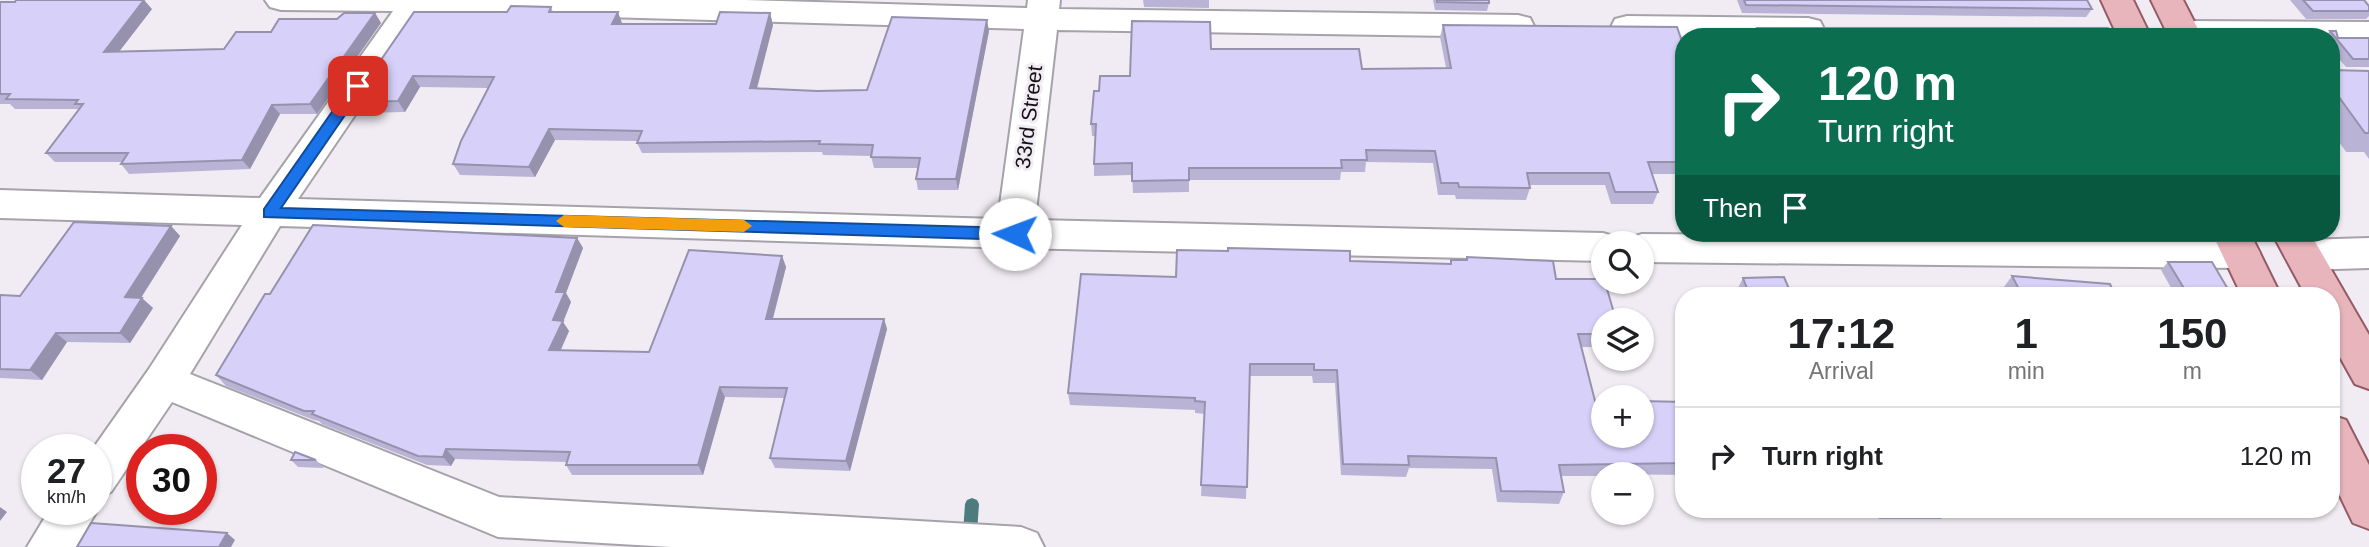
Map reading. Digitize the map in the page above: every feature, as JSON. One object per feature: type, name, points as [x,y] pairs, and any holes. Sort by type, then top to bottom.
[{"type":"main road","points":[[2117,0],[2123,28]]},
{"type":"main road","points":[[2167,0],[2182,28]]},
{"type":"main road","points":[[2236,243],[2258,287]]},
{"type":"main road","points":[[2297,244],[2321,287]]},
{"type":"main road","points":[[2340,320],[2369,372]]},
{"type":"main road","points":[[2340,451],[2369,509]]},
{"type":"street","points":[[281,0],[1043,9],[1552,26]]},
{"type":"street","points":[[112,456],[164,381],[269,213],[417,0]]},
{"type":"street","name":"33rd Street","points":[[1015,234],[1043,9]]},
{"type":"street","points":[[1594,27],[1702,22],[1822,28]]},
{"type":"street","points":[[2340,33],[2369,33]]},
{"type":"street","points":[[0,204],[1015,234],[1591,247]]},
{"type":"street","points":[[1654,247],[1747,242]]},
{"type":"street","points":[[2000,242],[2236,243]]},
{"type":"street","points":[[2297,244],[2369,253]]},
{"type":"street","points":[[164,381],[498,517],[1021,547]]},
{"type":"street","points":[[50,547],[65,525]]},
{"type":"building","points":[[144,0],[104,52],[224,49],[236,32],[271,32],[279,19],[337,19],[344,13],[375,13],[310,104],[272,105],[242,160],[121,164],[128,153],[46,153],[83,104],[75,104],[78,100],[6,99],[10,94],[0,94],[0,2]]},
{"type":"building","points":[[1489,0],[1489,3],[1437,2]]},
{"type":"building","points":[[1744,0],[2087,0],[2092,9],[1746,5]]},
{"type":"building","points":[[2303,0],[2364,0],[2369,11],[2313,11]]},
{"type":"building","points":[[511,6],[551,7],[549,12],[618,12],[612,24],[716,24],[720,12],[770,13],[750,88],[817,91],[867,90],[892,17],[987,20],[956,179],[916,179],[920,158],[871,157],[873,145],[819,144],[820,141],[637,143],[642,131],[549,129],[529,167],[453,164],[461,141],[494,77],[413,76],[398,101],[352,102],[414,12],[507,12]]},
{"type":"building","points":[[1132,21],[1210,22],[1211,49],[1359,49],[1362,69],[1451,68],[1443,25],[1677,27],[1675,162],[1648,162],[1658,192],[1615,192],[1609,173],[1527,173],[1530,188],[1459,187],[1458,183],[1441,183],[1435,151],[1366,150],[1367,160],[1341,160],[1342,168],[1189,168],[1189,180],[1132,181],[1132,163],[1094,164],[1096,124],[1091,124],[1094,91],[1099,91],[1100,76],[1130,76]]},
{"type":"building","points":[[2340,38],[2369,38],[2369,59],[2353,59],[2340,43]]},
{"type":"building","points":[[2340,70],[2369,71],[2369,133],[2365,133],[2340,98]]},
{"type":"building","points":[[74,222],[171,226],[125,297],[142,298],[120,333],[56,333],[30,370],[0,369],[0,295],[20,296]]},
{"type":"building","points":[[313,225],[577,238],[556,292],[565,292],[553,320],[563,321],[549,350],[649,352],[689,250],[782,256],[766,319],[884,319],[846,461],[770,458],[787,388],[720,387],[698,465],[566,465],[570,452],[446,449],[443,457],[418,456],[312,414],[314,411],[304,411],[216,375],[265,294],[270,294]]},
{"type":"building","points":[[1228,248],[1350,251],[1350,261],[1451,264],[1451,260],[1467,260],[1467,257],[1553,261],[1556,279],[1591,279],[1591,294],[1608,294],[1613,308],[1591,308],[1591,334],[1578,334],[1591,385],[1591,448],[1654,448],[1654,401],[1675,402],[1675,463],[1591,462],[1591,464],[1559,465],[1564,492],[1501,491],[1496,458],[1408,456],[1409,465],[1343,464],[1337,370],[1314,370],[1314,364],[1250,364],[1247,487],[1201,485],[1205,402],[1195,401],[1195,398],[1068,393],[1081,274],[1176,277],[1177,250],[1228,251]]},
{"type":"building","points":[[2168,262],[2212,262],[2227,287],[2183,287]]},
{"type":"building","points":[[2012,276],[2110,284],[2111,287],[2018,287]]},
{"type":"building","points":[[1784,277],[1788,287],[1746,287],[1743,278]]},
{"type":"building","points":[[295,452],[316,460],[291,460]]},
{"type":"building","points":[[90,525],[227,533],[219,547],[77,547]]},
{"type":"waterway","points":[[969,547],[972,504]]},
{"type":"slow traffic","points":[[564,221],[744,226]]},
{"type":"route","points":[[358,86],[269,213],[1015,234]]}]
